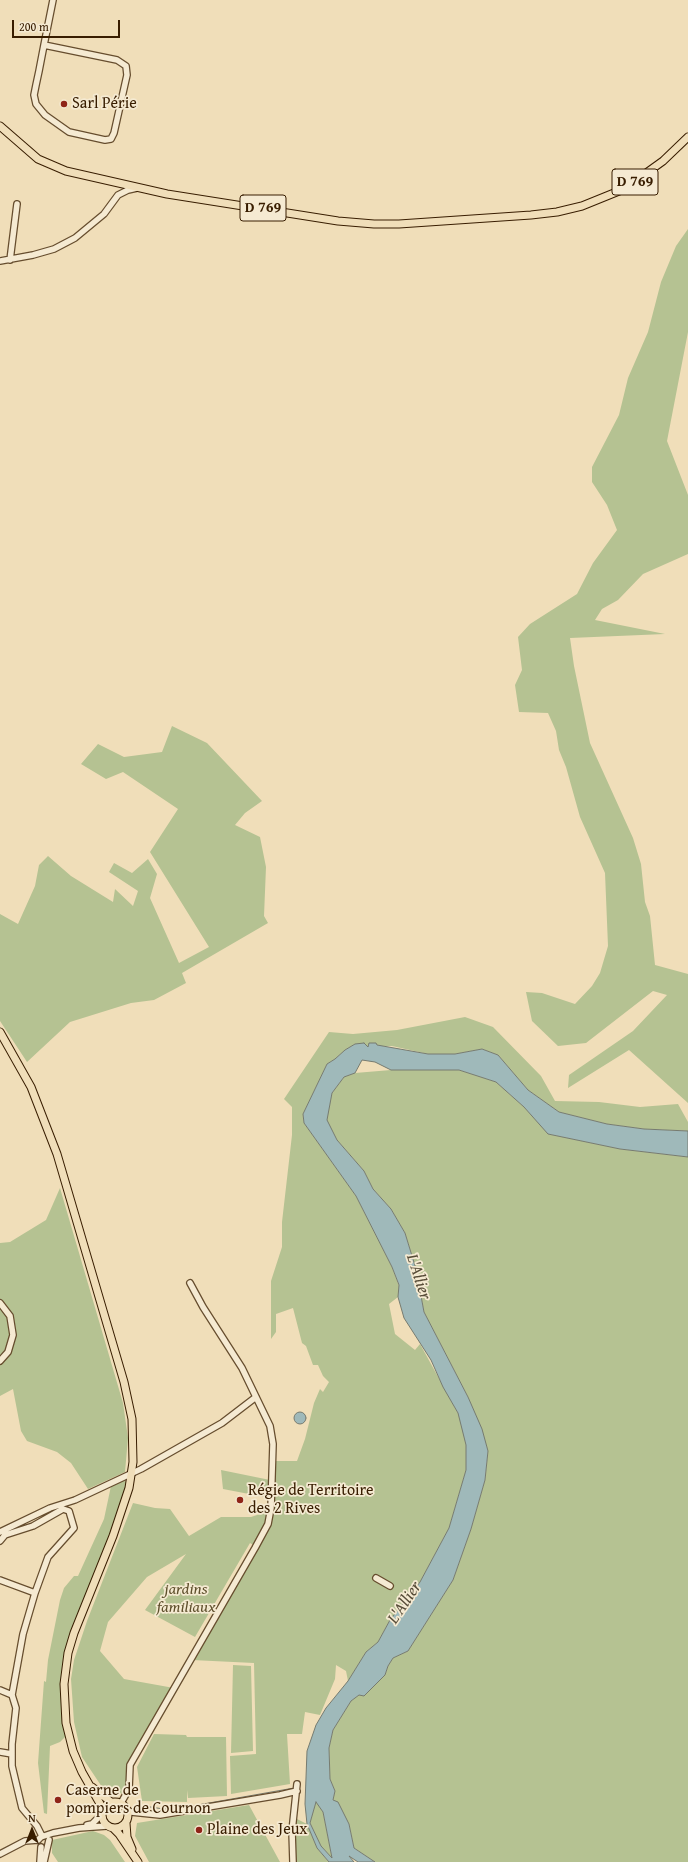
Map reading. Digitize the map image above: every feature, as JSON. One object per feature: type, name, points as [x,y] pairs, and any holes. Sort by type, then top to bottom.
[{"type":"main road","name":"D 769","points":[[0,126],[38,159],[47,165],[66,171],[138,188],[338,221],[399,224],[531,215],[557,212],[582,206],[624,189],[662,161],[688,137]]},
{"type":"main road","points":[[0,1032],[31,1087],[55,1148],[124,1382],[132,1419],[134,1447],[132,1474],[117,1525],[76,1627],[66,1667],[64,1699],[67,1730],[77,1762],[102,1812],[104,1822],[119,1834],[137,1861]]},
{"type":"main road","points":[[89,1784],[111,1802],[121,1803],[127,1810],[127,1837],[137,1861]]},
{"type":"main road","points":[[102,1812],[111,1802]]},
{"type":"main road","points":[[110,1827],[120,1827],[126,1823]]},
{"type":"street","points":[[44,45],[117,60],[126,66],[127,75],[114,133],[111,139],[105,140],[69,132],[38,108],[34,95],[44,45],[53,0]]},
{"type":"street","points":[[0,261],[54,249],[75,238],[104,214],[118,196],[128,190],[138,188]]},
{"type":"street","points":[[10,260],[17,204]]},
{"type":"street","points":[[121,1803],[128,1789],[130,1765],[268,1524],[271,1508],[273,1481],[272,1431],[264,1411],[242,1368],[199,1301],[190,1283]]},
{"type":"street","points":[[0,1303],[10,1316],[13,1335],[8,1352],[0,1361]]},
{"type":"street","points":[[0,1532],[50,1508],[75,1500],[132,1474],[222,1423],[256,1397]]},
{"type":"street","points":[[0,1541],[5,1535],[33,1526],[63,1509],[69,1511],[74,1528],[48,1557],[35,1593],[23,1634],[12,1695],[17,1715],[12,1766],[22,1808],[38,1826],[43,1838],[44,1862]]},
{"type":"street","points":[[376,1578],[390,1586]]},
{"type":"street","points":[[0,1580],[35,1593]]},
{"type":"street","points":[[0,1690],[12,1695]]},
{"type":"street","points":[[0,1752],[12,1754]]},
{"type":"street","points":[[292,1862],[292,1831],[297,1784]]},
{"type":"street","points":[[280,1796],[297,1791]]},
{"type":"street","points":[[127,1810],[131,1812],[160,1815],[287,1795],[293,1798],[296,1802]]},
{"type":"street","points":[[0,1854],[25,1841],[43,1838],[58,1832],[92,1824],[102,1812]]},
{"type":"street","points":[[79,1828],[110,1827]]},
{"type":"street","points":[[40,1862],[44,1846],[43,1838]]},
{"type":"green space","points":[[688,229],[688,332],[667,441],[688,495],[688,554],[643,574],[618,600],[602,609],[595,620],[665,634],[570,638],[574,666],[590,743],[633,838],[641,864],[645,902],[650,916],[655,965],[688,974],[688,1103],[629,1050],[568,1088],[569,1075],[633,1031],[667,995],[653,991],[586,1043],[558,1046],[532,1021],[526,992],[542,993],[575,1004],[592,986],[600,973],[608,946],[605,873],[580,817],[566,767],[559,750],[556,731],[548,713],[519,712],[515,685],[522,670],[518,637],[530,624],[577,594],[593,563],[617,530],[607,505],[592,482],[592,467],[619,415],[628,378],[648,332],[661,282],[676,246]]},
{"type":"green space","points":[[172,726],[207,743],[262,801],[245,813],[235,825],[260,837],[266,867],[264,916],[268,923],[182,973],[186,983],[154,1000],[131,1003],[70,1022],[27,1062],[0,1021],[0,914],[18,924],[35,886],[39,865],[48,856],[71,876],[113,902],[115,889],[133,906],[138,891],[109,872],[114,863],[132,873],[148,859],[157,874],[150,898],[179,963],[209,947],[150,852],[178,809],[123,772],[106,779],[81,764],[98,744],[124,757],[162,752]]},
{"type":"green space","name":"jardins familiaux","points":[[465,1017],[493,1027],[541,1076],[555,1101],[599,1102],[640,1107],[678,1104],[688,1122],[688,1131],[644,1129],[607,1124],[559,1112],[528,1090],[498,1055],[482,1049],[455,1054],[428,1054],[392,1046],[368,1047],[364,1044],[355,1044],[327,1064],[303,1114],[304,1123],[356,1196],[392,1267],[399,1286],[398,1297],[389,1304],[395,1334],[415,1350],[420,1344],[458,1413],[463,1429],[466,1445],[466,1470],[449,1528],[420,1582],[414,1590],[408,1594],[406,1600],[390,1620],[378,1642],[366,1652],[348,1681],[346,1671],[336,1665],[335,1679],[320,1715],[305,1712],[302,1734],[287,1734],[290,1784],[231,1794],[230,1756],[256,1754],[254,1663],[192,1660],[258,1548],[250,1543],[195,1637],[145,1610],[186,1554],[147,1577],[108,1622],[100,1651],[124,1679],[174,1688],[130,1765],[124,1794],[104,1790],[82,1757],[74,1722],[71,1679],[74,1660],[87,1621],[133,1503],[155,1508],[170,1509],[189,1536],[221,1517],[251,1517],[269,1511],[270,1498],[223,1489],[221,1470],[270,1480],[273,1461],[297,1461],[305,1439],[314,1403],[320,1389],[323,1392],[329,1382],[323,1376],[318,1365],[313,1365],[306,1346],[302,1343],[293,1308],[276,1314],[276,1332],[271,1339],[271,1281],[282,1247],[282,1222],[292,1135],[292,1107],[284,1099],[329,1032],[353,1034],[397,1030]]},
{"type":"green space","points":[[391,1070],[459,1070],[496,1082],[524,1107],[549,1134],[620,1149],[688,1157],[688,1862],[375,1862],[354,1848],[349,1824],[333,1799],[335,1791],[330,1779],[329,1748],[333,1730],[351,1701],[385,1675],[393,1658],[408,1651],[453,1580],[471,1529],[485,1480],[488,1451],[468,1397],[424,1312],[416,1269],[405,1233],[391,1209],[373,1189],[364,1171],[337,1140],[326,1120],[332,1093],[344,1077],[355,1073]]},
{"type":"green space","points":[[60,1188],[123,1403],[128,1438],[125,1472],[88,1489],[71,1463],[57,1452],[27,1441],[21,1431],[13,1389],[0,1396],[0,1243],[10,1242],[46,1220]]},
{"type":"green space","points":[[122,1480],[127,1482],[123,1502],[69,1638],[62,1673],[62,1715],[66,1736],[60,1742],[50,1746],[47,1814],[44,1813],[38,1763],[44,1681],[46,1682],[48,1660],[60,1600],[64,1588],[74,1576],[78,1576],[104,1519],[111,1486]]},
{"type":"green space","points":[[233,1665],[251,1666],[253,1751],[231,1753]]},
{"type":"green space","points":[[154,1734],[186,1735],[187,1737],[226,1737],[227,1796],[188,1798],[187,1790],[187,1802],[142,1801],[137,1767]]},
{"type":"green space","points":[[316,1801],[323,1812],[332,1858],[321,1846],[310,1823]]},
{"type":"green space","name":"Plaine des Jeux","points":[[249,1805],[280,1862],[149,1862],[135,1836],[137,1823]]},
{"type":"green space","points":[[297,1819],[307,1824],[317,1848],[329,1862],[295,1862],[295,1828]]},
{"type":"green space","points":[[93,1831],[104,1835],[110,1840],[125,1862],[58,1862],[52,1853],[52,1840]]},
{"type":"water","name":"L'Allier","points":[[364,1043],[368,1047],[369,1043],[376,1043],[377,1045],[428,1054],[455,1054],[482,1049],[498,1055],[528,1090],[559,1112],[607,1124],[644,1129],[688,1131],[688,1157],[620,1149],[548,1134],[524,1107],[496,1082],[459,1070],[391,1070],[375,1062],[362,1060],[355,1073],[344,1077],[332,1093],[327,1120],[337,1140],[364,1171],[373,1189],[391,1209],[405,1233],[416,1269],[424,1312],[468,1397],[482,1429],[488,1451],[485,1480],[471,1529],[453,1580],[408,1651],[393,1658],[385,1675],[364,1696],[359,1695],[351,1701],[333,1730],[329,1748],[330,1779],[335,1791],[333,1800],[338,1802],[349,1824],[354,1848],[375,1862],[358,1862],[349,1856],[354,1862],[329,1862],[317,1848],[307,1824],[305,1804],[307,1751],[316,1725],[326,1708],[348,1681],[366,1652],[378,1642],[390,1620],[406,1600],[408,1594],[412,1589],[414,1590],[420,1582],[449,1528],[466,1470],[466,1445],[458,1413],[443,1387],[431,1360],[404,1318],[398,1297],[399,1285],[392,1267],[356,1196],[304,1123],[303,1114],[327,1064],[355,1044]],"holes":[[[316,1802],[323,1812],[332,1858],[321,1846],[310,1823]]]},
{"type":"water","points":[[300,1412],[304,1414],[306,1418],[304,1422],[300,1424],[296,1422],[294,1418],[296,1414]]},
{"type":"waterway","points":[[136,1805],[164,1809],[192,1806],[294,1788]]},
{"type":"place","name":"Sarl Périe","points":[[64,104]]},
{"type":"place","name":"Régie de Territoire des 2 Rives","points":[[240,1500]]},
{"type":"place","name":"Caserne de pompiers de Cournon","points":[[58,1800]]},
{"type":"place","name":"Plaine des Jeux","points":[[199,1830]]}]
